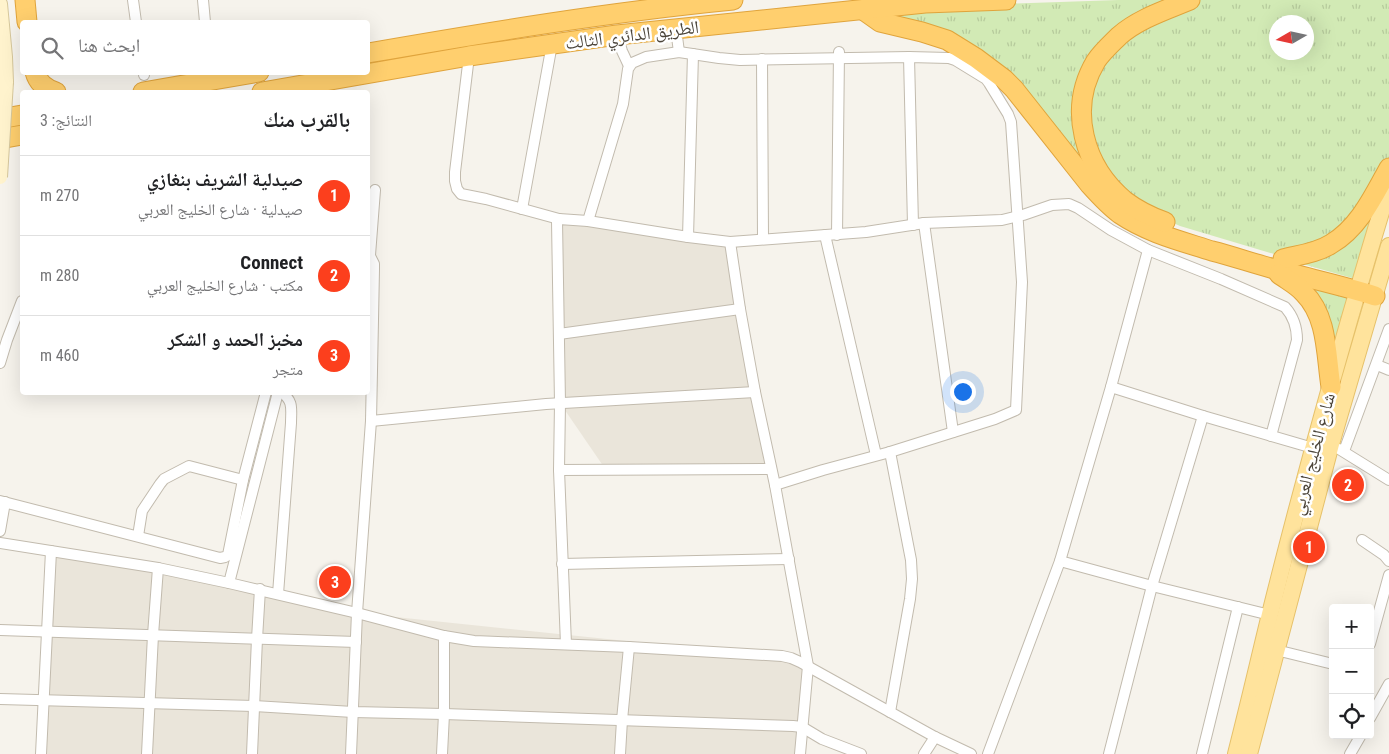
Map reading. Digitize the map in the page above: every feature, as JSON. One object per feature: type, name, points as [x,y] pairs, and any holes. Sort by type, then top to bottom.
[{"type":"highway","points":[[25,0],[27,20]]},
{"type":"highway","name":"الطريق الدائري الثالث","points":[[370,54],[629,6],[733,0]]},
{"type":"highway","name":"الطريق الدائري الثالث","points":[[370,73],[552,44],[676,29],[925,3],[1006,0]]},
{"type":"highway","points":[[1190,0],[1143,20],[1125,31],[1096,61],[1088,77],[1082,102],[1083,133],[1091,158],[1104,180],[1138,210],[1179,228],[1278,264],[1312,303],[1318,313],[1326,346],[1331,387]]},
{"type":"highway","points":[[863,10],[880,22],[947,40],[976,58],[1004,80],[1014,89],[1101,198],[1119,214],[1162,235],[1367,288]]},
{"type":"highway","points":[[36,75],[46,89],[49,90]]},
{"type":"highway","points":[[144,80],[216,75]]},
{"type":"highway","name":"الطريق الدائري الثالث","points":[[274,90],[360,75]]},
{"type":"highway","points":[[0,119],[20,115]]},
{"type":"highway","points":[[0,139],[20,135]]},
{"type":"highway","points":[[1278,264],[1331,244],[1350,229],[1364,212],[1389,168]]},
{"type":"main road","points":[[0,4],[6,82],[0,177]]},
{"type":"main road","name":"شارع الخليج العربي","points":[[1249,754],[1276,650],[1338,448],[1367,288],[1389,186]]},
{"type":"main road","name":"شارع الخليج العربي","points":[[1236,754],[1313,448],[1331,387],[1367,288],[1389,246]]},
{"type":"street","points":[[133,0],[136,20]]},
{"type":"street","points":[[203,0],[206,20]]},
{"type":"street","points":[[676,29],[680,52]]},
{"type":"street","points":[[617,36],[622,52],[630,66]]},
{"type":"street","points":[[522,209],[552,44]]},
{"type":"street","points":[[588,221],[623,104],[630,66],[635,60],[680,52],[719,58],[762,60],[839,55],[952,58],[986,79],[989,83],[1011,122],[1022,282],[1016,410],[995,419],[890,452],[775,485]]},
{"type":"street","points":[[688,237],[692,54]]},
{"type":"street","points":[[837,234],[839,55]]},
{"type":"street","points":[[469,56],[455,172],[457,189],[461,194],[559,219],[588,221],[730,242],[825,236],[924,223],[998,220],[1052,205],[1068,204],[1078,208],[1111,230],[1148,250],[1285,307],[1290,312],[1296,325],[1298,340],[1271,436]]},
{"type":"street","points":[[909,57],[913,225]]},
{"type":"street","points":[[762,60],[763,239]]},
{"type":"street","points":[[370,243],[375,190]]},
{"type":"street","points":[[559,219],[557,222],[560,403],[559,470],[566,644]]},
{"type":"street","points":[[924,223],[953,432]]},
{"type":"street","points":[[825,236],[876,455]]},
{"type":"street","points":[[730,242],[755,392],[775,485],[808,666],[800,754]]},
{"type":"street","points":[[988,754],[1060,561],[1111,387],[1148,250]]},
{"type":"street","points":[[351,754],[357,613],[371,422],[374,264],[370,256]]},
{"type":"street","points":[[0,363],[20,306]]},
{"type":"street","points":[[559,334],[740,309]]},
{"type":"street","points":[[1389,330],[1377,365],[1338,448],[1389,480]]},
{"type":"street","points":[[1377,365],[1389,370]]},
{"type":"street","points":[[1111,387],[1313,448]]},
{"type":"street","points":[[371,422],[560,403],[755,392]]},
{"type":"street","points":[[0,531],[3,502],[220,558],[225,557],[228,555],[243,480],[265,395]]},
{"type":"street","points":[[229,583],[256,475],[279,395]]},
{"type":"street","points":[[278,594],[291,423],[291,402],[285,395]]},
{"type":"street","points":[[1109,754],[1152,586],[1203,416]]},
{"type":"street","points":[[890,452],[912,560],[910,599],[890,712]]},
{"type":"street","points":[[138,536],[142,511],[160,484],[164,479],[188,466],[243,480]]},
{"type":"street","points":[[559,470],[771,468]]},
{"type":"street","points":[[1362,540],[1384,555],[1389,561]]},
{"type":"street","points":[[0,543],[158,568],[260,589],[444,636],[474,641],[629,647],[782,656],[808,666],[935,737],[971,754]]},
{"type":"street","points":[[41,754],[51,551]]},
{"type":"street","points":[[562,564],[789,559]]},
{"type":"street","points":[[1060,561],[1270,615]]},
{"type":"street","points":[[147,754],[158,568]]},
{"type":"street","points":[[1374,629],[1389,574]]},
{"type":"street","points":[[252,754],[260,589]]},
{"type":"street","points":[[1202,754],[1238,608]]},
{"type":"street","points":[[0,630],[356,642]]},
{"type":"street","points":[[442,754],[444,636]]},
{"type":"street","points":[[620,754],[629,647]]},
{"type":"street","points":[[1276,650],[1329,663]]},
{"type":"street","points":[[1374,711],[1389,684]]},
{"type":"street","points":[[0,699],[254,706],[354,712],[793,726],[802,728],[822,739],[861,754]]},
{"type":"street","points":[[924,754],[935,737]]},
{"type":"street","points":[[1350,754],[1359,739]]},
{"type":"shaded area","points":[[559,219],[730,242],[771,468],[606,470],[560,403]]},
{"type":"shaded area","points":[[51,551],[357,613],[790,658],[808,667],[799,754],[42,754]]},
{"type":"green space","points":[[1118,0],[1187,0],[1131,24],[1088,68],[1089,180],[985,61],[868,11],[938,6]]},
{"type":"green space","points":[[1198,0],[1389,0],[1389,165],[1350,227],[1284,257],[1180,226],[1142,209],[1105,176],[1084,107],[1104,56],[1122,38]]},
{"type":"green space","points":[[1389,169],[1359,280],[1285,259],[1331,246]]},
{"type":"green space","points":[[1277,271],[1356,292],[1331,382],[1324,326]]},
{"type":"place","name":"Connect","points":[[1348,485]]},
{"type":"place","name":"صيدلية الشريف بنغازي","points":[[1309,547]]},
{"type":"place","name":"مخبز الحمد و الشكر","points":[[335,582]]}]
